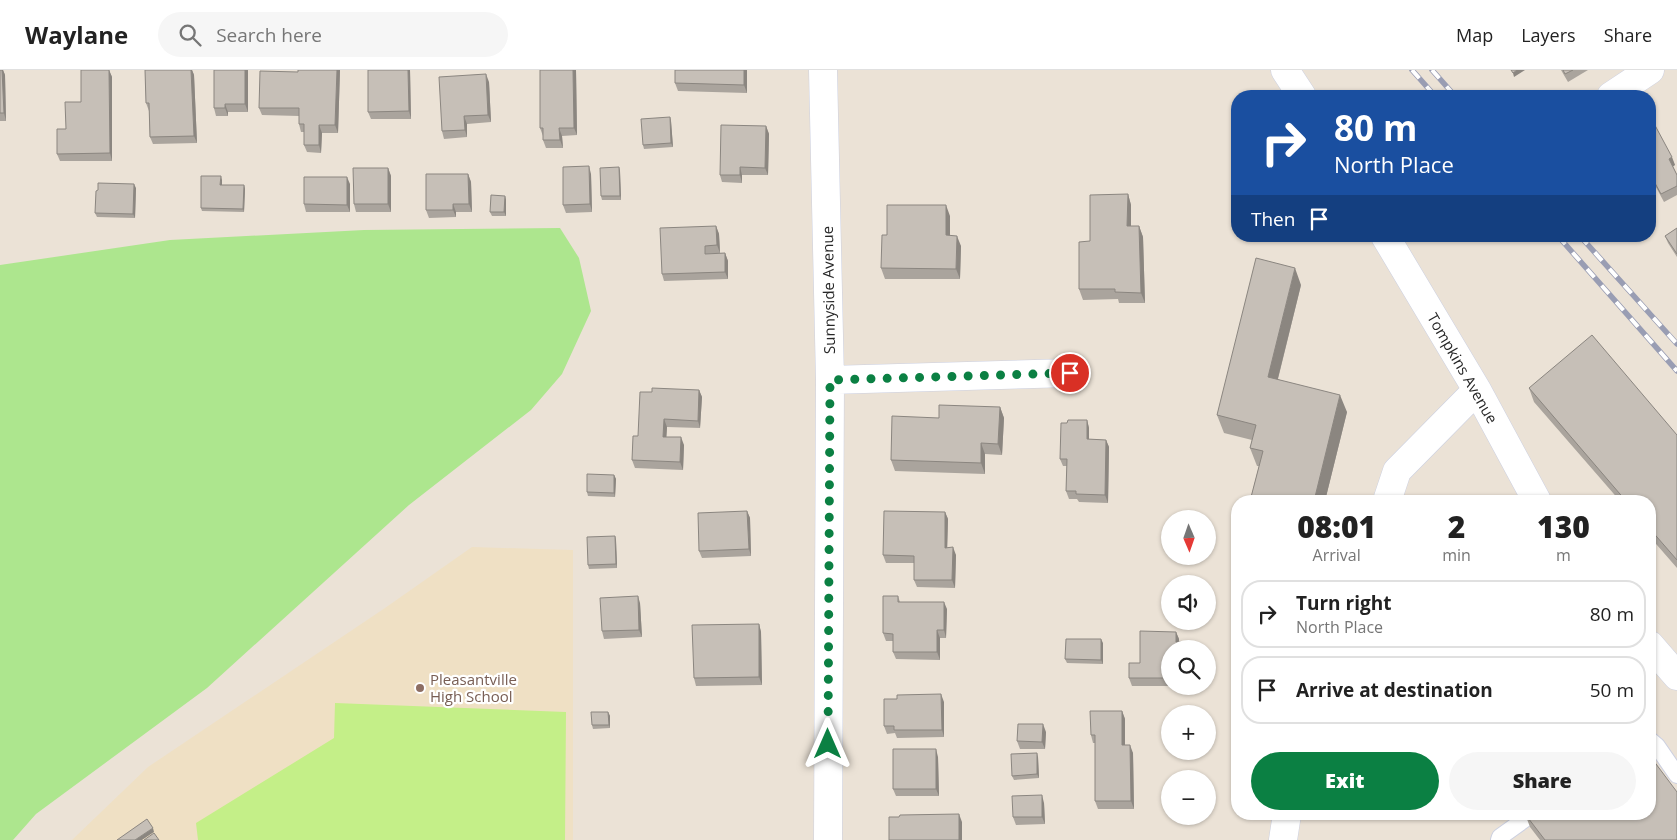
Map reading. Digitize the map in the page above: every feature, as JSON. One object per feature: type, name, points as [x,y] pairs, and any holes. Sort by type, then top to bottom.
[{"type":"street","name":"Sunnyside Avenue","points":[[823,70],[830,380],[828,840]]},
{"type":"street","points":[[1285,70],[1298,90]]},
{"type":"street","points":[[1620,90],[1650,70]]},
{"type":"street","name":"Tompkins Avenue","points":[[1389,242],[1478,390],[1534,495]]},
{"type":"street","points":[[830,380],[1070,373]]},
{"type":"street","points":[[1389,495],[1397,471],[1478,390]]},
{"type":"street","points":[[1656,651],[1676,673]]},
{"type":"street","points":[[1283,840],[1286,820]]},
{"type":"lane","points":[[1656,746],[1677,774]]},
{"type":"lane","points":[[1499,840],[1500,837],[1524,820]]},
{"type":"shaded area","name":"Pleasantville High School","points":[[472,547],[573,550],[573,840],[72,840],[148,767],[385,608]]},
{"type":"green space","points":[[560,228],[579,258],[591,311],[562,374],[531,410],[409,505],[207,688],[36,814],[13,840],[0,840],[0,265],[170,240],[364,230]]},
{"type":"green space","points":[[335,703],[566,712],[565,840],[198,840],[196,823],[334,738]]},
{"type":"building","points":[[0,70],[2,70],[4,113],[0,113]]},
{"type":"building","points":[[81,70],[109,70],[110,153],[57,154],[57,129],[66,129],[65,102],[81,102]]},
{"type":"building","points":[[145,70],[191,70],[194,136],[150,137],[149,103],[146,103]]},
{"type":"building","points":[[214,70],[245,70],[245,104],[225,104],[225,108],[214,108]]},
{"type":"building","points":[[298,70],[337,70],[335,125],[319,125],[319,145],[304,145],[304,124],[299,124],[299,108],[259,108],[260,71],[298,72]]},
{"type":"building","points":[[368,70],[408,70],[409,111],[368,112]]},
{"type":"building","points":[[540,70],[573,70],[574,128],[559,128],[560,140],[543,140],[543,128],[540,128]]},
{"type":"building","points":[[675,70],[744,70],[744,85],[675,83]]},
{"type":"building","points":[[1563,70],[1573,70],[1565,74]]},
{"type":"building","points":[[486,74],[488,115],[464,116],[465,130],[442,131],[439,77]]},
{"type":"building","points":[[670,117],[671,143],[643,145],[641,119]]},
{"type":"building","points":[[721,125],[766,126],[765,168],[740,167],[740,175],[720,175]]},
{"type":"building","points":[[1656,127],[1672,157],[1669,159],[1677,175],[1677,186],[1661,194],[1656,185]]},
{"type":"building","points":[[589,166],[590,204],[563,205],[563,167]]},
{"type":"building","points":[[619,167],[620,196],[601,196],[600,168]]},
{"type":"building","points":[[353,168],[388,168],[388,204],[354,204]]},
{"type":"building","points":[[426,174],[468,174],[469,204],[453,204],[453,210],[426,210]]},
{"type":"building","points":[[201,176],[221,176],[220,185],[244,185],[243,209],[201,208]]},
{"type":"building","points":[[304,177],[347,177],[347,205],[304,204]]},
{"type":"building","points":[[98,183],[134,184],[133,214],[95,213]]},
{"type":"building","points":[[1128,194],[1127,226],[1139,226],[1141,293],[1115,292],[1115,289],[1079,289],[1079,242],[1090,241],[1090,195]]},
{"type":"building","points":[[491,195],[505,196],[504,212],[490,212]]},
{"type":"building","points":[[887,205],[946,205],[946,235],[957,236],[956,269],[881,268],[882,235],[887,235]]},
{"type":"building","points":[[716,226],[717,245],[705,246],[705,254],[725,253],[725,272],[662,274],[660,228]]},
{"type":"building","points":[[1677,228],[1677,254],[1665,236]]},
{"type":"building","points":[[1256,258],[1295,268],[1268,377],[1340,395],[1315,495],[1252,495],[1263,451],[1250,448],[1256,425],[1217,415]]},
{"type":"building","points":[[1592,335],[1677,435],[1677,560],[1656,536],[1656,495],[1621,495],[1529,388]]},
{"type":"building","points":[[652,388],[699,390],[698,421],[664,419],[663,437],[681,437],[680,462],[632,460],[633,436],[638,436],[640,392],[652,392]]},
{"type":"building","points":[[939,405],[1000,407],[998,444],[981,443],[981,463],[891,460],[892,416],[939,418]]},
{"type":"building","points":[[1068,420],[1087,420],[1087,439],[1106,440],[1105,495],[1076,494],[1076,491],[1066,491],[1067,459],[1060,459],[1061,423],[1067,423]]},
{"type":"building","points":[[587,474],[614,475],[614,493],[587,492]]},
{"type":"building","points":[[747,511],[749,549],[699,551],[698,513]]},
{"type":"building","points":[[884,511],[945,512],[945,548],[953,547],[952,580],[914,580],[914,556],[883,555]]},
{"type":"building","points":[[615,536],[616,564],[588,565],[587,537]]},
{"type":"building","points":[[638,596],[639,630],[602,631],[600,598]]},
{"type":"building","points":[[883,596],[898,596],[898,602],[944,602],[944,630],[937,630],[937,652],[893,652],[893,634],[883,633]]},
{"type":"building","points":[[759,624],[759,677],[694,678],[692,625]]},
{"type":"building","points":[[1140,631],[1176,632],[1176,640],[1161,640],[1161,678],[1129,678],[1129,663],[1140,663]]},
{"type":"building","points":[[1066,639],[1101,639],[1101,660],[1065,659]]},
{"type":"building","points":[[941,694],[942,730],[894,730],[894,726],[884,726],[884,699],[897,699],[897,695]]},
{"type":"building","points":[[1090,711],[1122,711],[1122,745],[1130,745],[1131,801],[1095,801],[1095,735],[1091,735]]},
{"type":"building","points":[[591,712],[608,712],[609,725],[592,725]]},
{"type":"building","points":[[1018,724],[1043,724],[1042,742],[1017,741]]},
{"type":"building","points":[[893,749],[936,749],[936,789],[893,789]]},
{"type":"building","points":[[1037,753],[1037,774],[1012,776],[1011,754]]},
{"type":"building","points":[[1656,764],[1677,792],[1677,840],[1545,840],[1530,820],[1656,820]]},
{"type":"building","points":[[1042,795],[1042,817],[1013,817],[1012,796]]},
{"type":"building","points":[[959,814],[959,840],[889,840],[889,817],[899,817],[900,815]]},
{"type":"building","points":[[147,819],[153,828],[135,840],[117,840]]},
{"type":"building","points":[[154,833],[159,840],[144,840]]},
{"type":"railway","points":[[1412,70],[1430,90]]},
{"type":"railway","points":[[1432,70],[1450,90]]},
{"type":"railway","points":[[1563,242],[1677,371]]},
{"type":"railway","points":[[1585,242],[1677,344]]},
{"type":"place","name":"Pleasantville High School","points":[[420,688]]},
{"type":"route","points":[[828,744],[830,380],[1070,373]]}]
